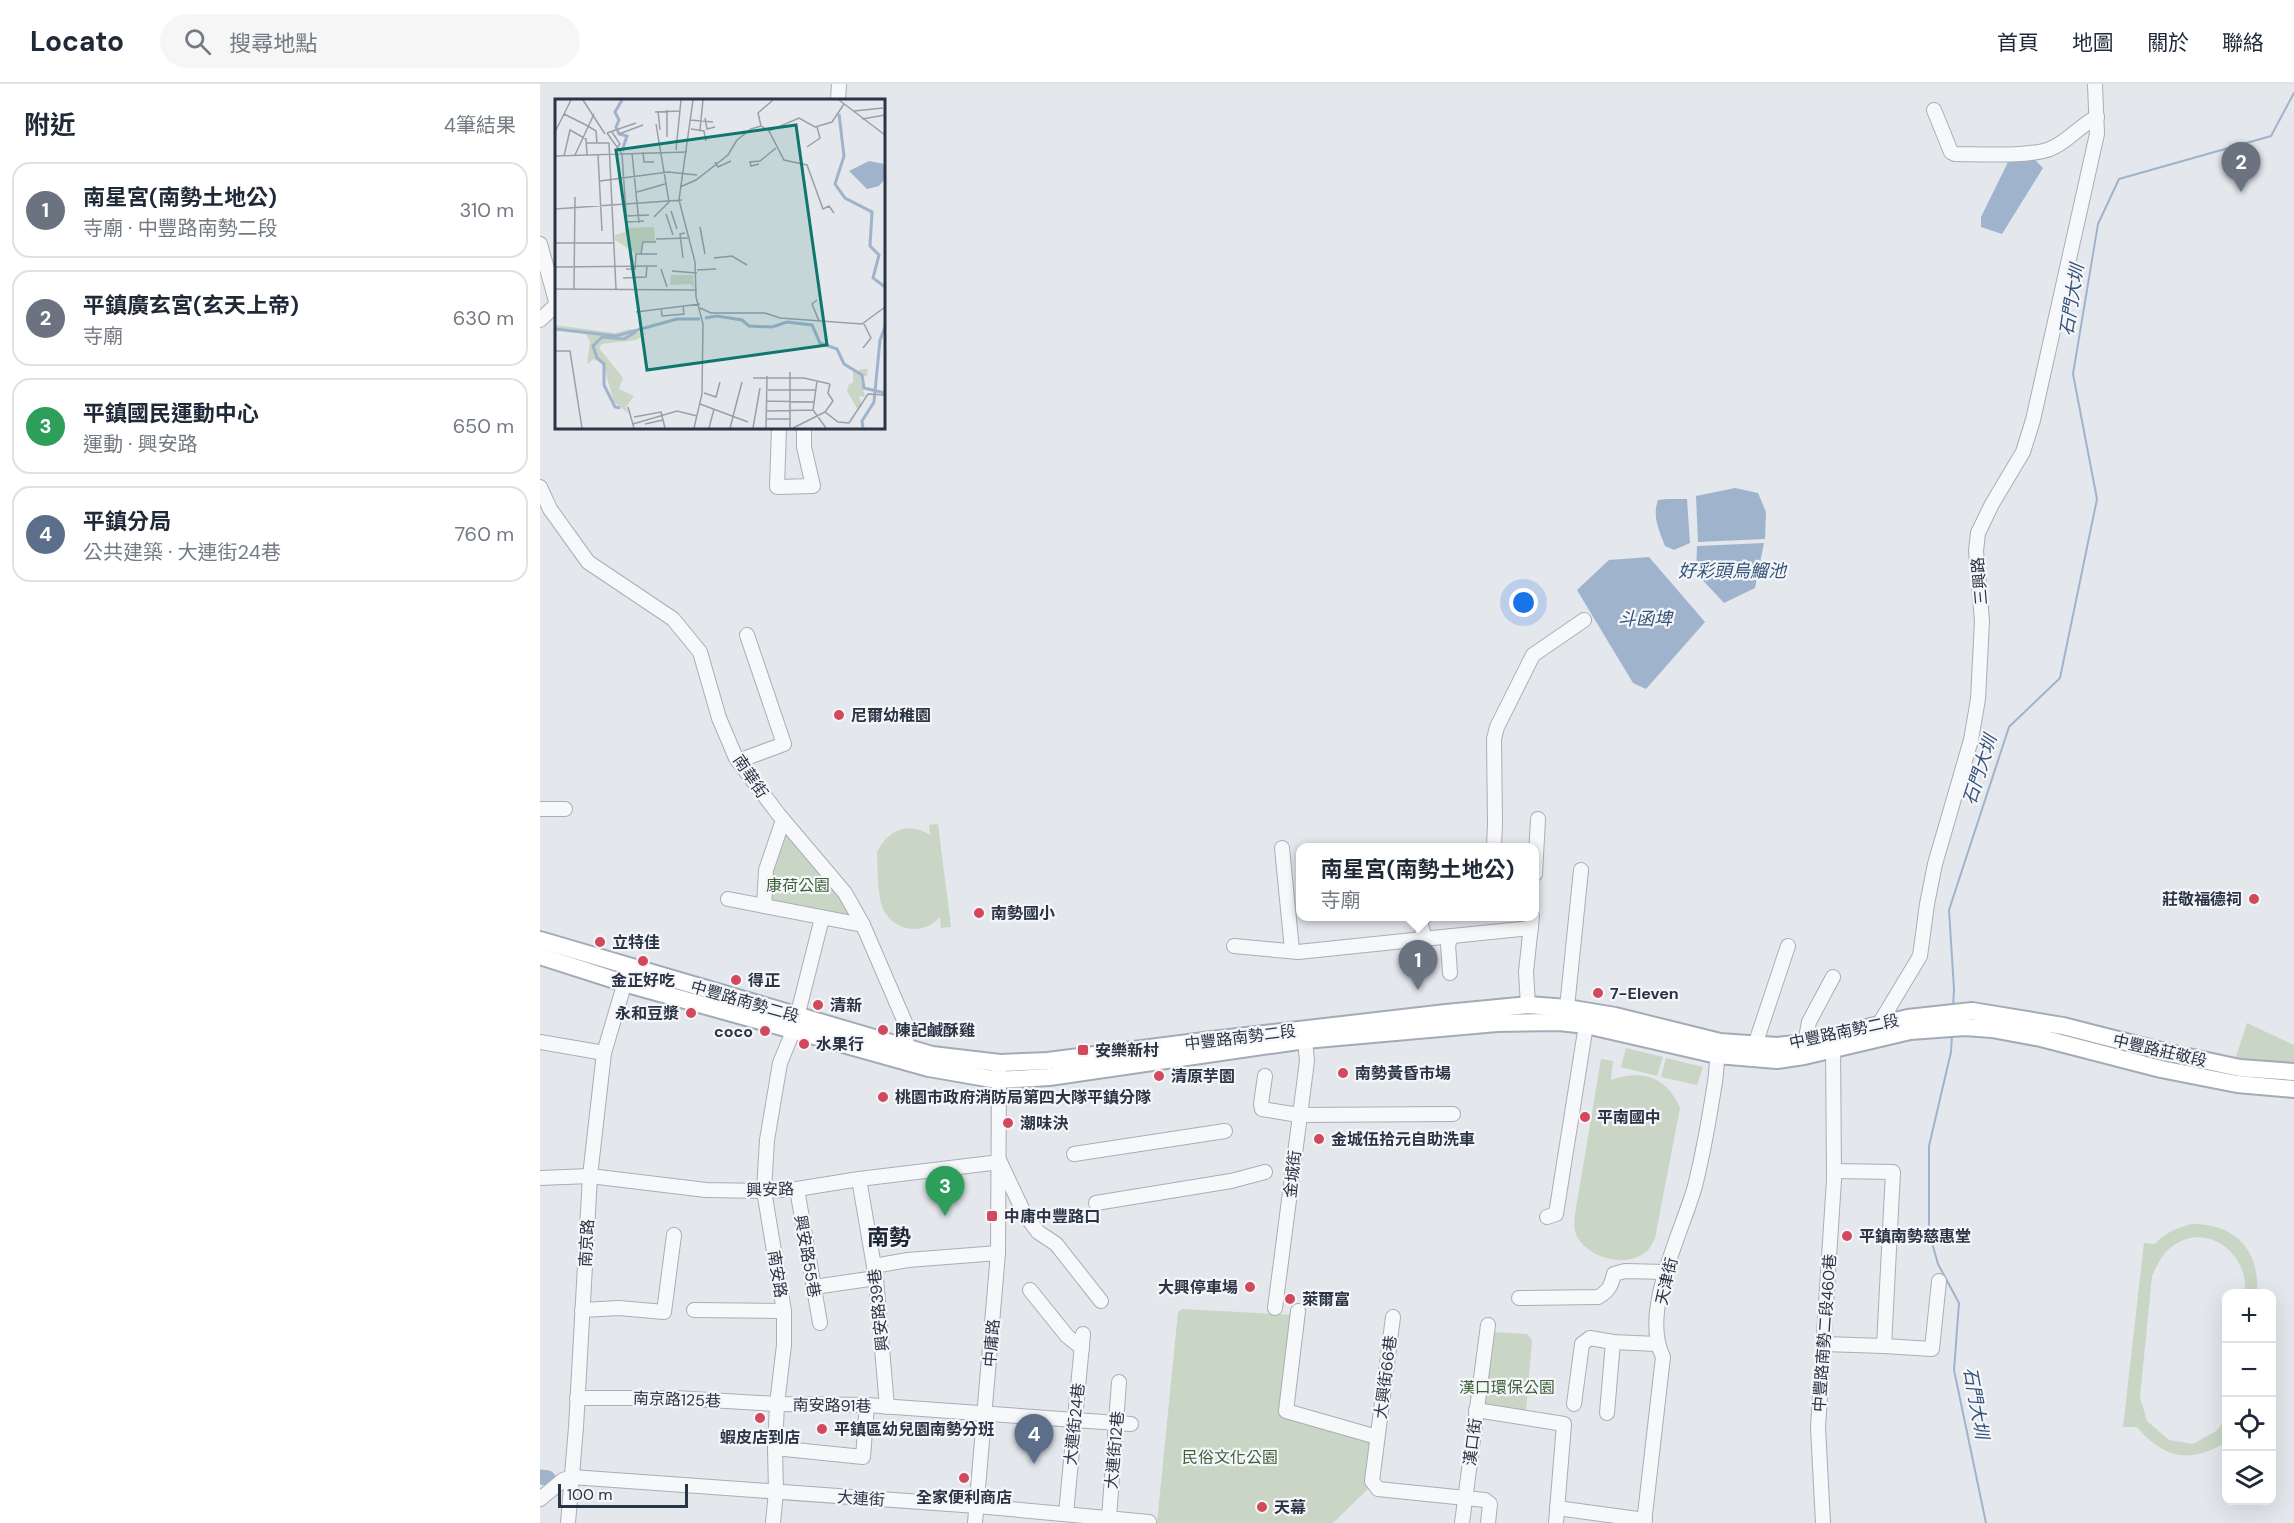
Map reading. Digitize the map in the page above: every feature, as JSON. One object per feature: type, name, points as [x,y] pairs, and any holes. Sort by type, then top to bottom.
[{"type":"main road","name":"中豐路南勢二段","points":[[540,940],[627,975]]},
{"type":"main road","name":"中豐路南勢二段","points":[[540,956],[627,975],[903,1054],[929,1068],[1049,1077],[1305,1040],[1567,1015],[1615,1016],[1718,1048],[1869,1041],[1953,1017]]},
{"type":"main road","name":"中豐路南勢二段","points":[[999,1072],[1048,1061],[1223,1038],[1446,1012],[1528,1005],[1567,1015],[1586,1025],[1777,1060],[1908,1017],[2028,1019]]},
{"type":"main road","name":"中豐路莊敬段","points":[[1953,1017],[1965,1027],[1992,1029],[2041,1038],[2237,1084],[2294,1089]]},
{"type":"main road","name":"中豐路莊敬段","points":[[2028,1019],[2229,1065],[2294,1072]]},
{"type":"street","points":[[838,99],[839,84]]},
{"type":"street","name":"三興路","points":[[1869,1041],[1920,956],[1935,864],[1971,740],[1978,699],[1982,621],[1976,551],[1978,533],[1992,504],[2023,452],[2033,420],[2078,210],[2097,134],[2095,84]]},
{"type":"street","points":[[1934,110],[1951,152],[1955,154],[2045,150],[2067,139],[2083,124],[2097,117]]},
{"type":"street","points":[[540,244],[555,299]]},
{"type":"street","points":[[540,320],[555,304]]},
{"type":"street","points":[[779,429],[777,487],[813,486],[804,447],[804,429]]},
{"type":"street","name":"南華街","points":[[540,487],[550,509],[588,562],[673,620],[700,652],[719,718],[738,761],[783,820],[845,893],[863,925],[907,1027],[903,1054]]},
{"type":"street","points":[[1494,843],[1494,739],[1497,727],[1533,655],[1584,620]]},
{"type":"street","points":[[738,761],[784,744],[747,635]]},
{"type":"street","points":[[540,809],[566,809]]},
{"type":"street","points":[[1537,843],[1538,819]]},
{"type":"street","points":[[764,906],[766,870],[783,820]]},
{"type":"street","points":[[1282,848],[1292,950]]},
{"type":"street","points":[[1567,1015],[1581,870]]},
{"type":"street","points":[[728,899],[863,925]]},
{"type":"street","name":"南安路","points":[[773,1523],[776,1491],[777,1404],[784,1345],[783,1311],[764,1191],[767,1140],[780,1063],[795,1023],[822,918]]},
{"type":"street","points":[[1420,921],[1425,939]]},
{"type":"street","points":[[1234,946],[1298,952],[1452,936],[1532,922],[1526,972],[1528,1005]]},
{"type":"street","points":[[1450,973],[1448,944],[1452,936]]},
{"type":"street","points":[[1755,1045],[1788,946]]},
{"type":"street","name":"南京路","points":[[568,1523],[590,1176],[604,1053],[627,975]]},
{"type":"street","points":[[1805,1043],[1809,1022],[1833,977]]},
{"type":"street","points":[[1547,1217],[1556,1214],[1586,1025]]},
{"type":"street","name":"金城街","points":[[1275,1308],[1307,1061],[1305,1040]]},
{"type":"street","points":[[540,1042],[604,1053]]},
{"type":"street","name":"中豐路南勢二段460巷","points":[[1823,1523],[1818,1427],[1834,1171],[1833,1043]]},
{"type":"street","name":"天津街","points":[[1644,1521],[1663,1358],[1657,1344],[1656,1328],[1665,1272],[1694,1187],[1715,1086],[1718,1048]]},
{"type":"street","name":"中庸路","points":[[975,1523],[998,1253],[999,1072]]},
{"type":"street","points":[[1265,1076],[1261,1104],[1263,1109],[1299,1115],[1453,1114]]},
{"type":"street","points":[[1074,1154],[1225,1131]]},
{"type":"street","name":"中庸路","points":[[1000,1162],[1029,1220],[1038,1232],[1056,1244],[1101,1301]]},
{"type":"street","name":"興安路","points":[[540,1178],[590,1176],[706,1190],[764,1191],[797,1189],[1000,1162]]},
{"type":"street","points":[[1834,1171],[1893,1173],[1884,1346]]},
{"type":"street","points":[[1096,1203],[1231,1181],[1265,1172]]},
{"type":"street","name":"興安路39巷","points":[[859,1179],[875,1272],[887,1407]]},
{"type":"street","name":"興安路55巷","points":[[797,1189],[820,1323]]},
{"type":"street","points":[[582,1310],[619,1308],[664,1312],[674,1235]]},
{"type":"street","points":[[814,1287],[875,1272],[908,1260],[998,1253]]},
{"type":"street","points":[[1519,1298],[1598,1297],[1606,1293],[1614,1274],[1625,1271],[1665,1272]]},
{"type":"street","points":[[1824,1344],[1932,1348],[1939,1281]]},
{"type":"street","name":"大連街24巷","points":[[1030,1290],[1067,1336],[1082,1341],[1066,1514]]},
{"type":"street","points":[[694,1310],[783,1311]]},
{"type":"street","points":[[1298,1311],[1286,1411],[1377,1437]]},
{"type":"street","name":"大興街66巷","points":[[1393,1317],[1372,1481],[1378,1489],[1485,1500],[1490,1504],[1488,1523]]},
{"type":"street","name":"漢口街","points":[[1462,1523],[1488,1324]]},
{"type":"street","points":[[1574,1404],[1582,1344],[1590,1338],[1614,1342],[1657,1344]]},
{"type":"street","points":[[1607,1413],[1614,1342]]},
{"type":"street","name":"大連街12巷","points":[[1109,1518],[1124,1423],[1119,1382]]},
{"type":"street","name":"南京路125巷","points":[[577,1398],[675,1398],[777,1404]]},
{"type":"street","name":"南安路91巷","points":[[777,1404],[867,1405],[1124,1423]]},
{"type":"street","points":[[775,1448],[863,1456],[867,1405]]},
{"type":"street","points":[[1476,1410],[1564,1424],[1556,1523]]},
{"type":"street","points":[[540,1499],[563,1480],[572,1477]]},
{"type":"street","name":"大連街","points":[[572,1477],[977,1506],[1149,1522]]},
{"type":"street","points":[[1557,1508],[1644,1521]]},
{"type":"green space","name":"康荷公園","points":[[783,820],[863,925],[764,906]]},
{"type":"green space","points":[[938,824],[951,927],[941,928],[940,917],[933,924],[924,927],[906,928],[891,920],[881,903],[877,852],[887,838],[899,830],[914,829],[930,835],[929,825]]},
{"type":"green space","points":[[2247,1023],[2294,1045],[2294,1065],[2235,1060]]},
{"type":"green space","points":[[1626,1048],[1663,1057],[1657,1076],[1621,1067]]},
{"type":"green space","points":[[1666,1058],[1703,1067],[1697,1085],[1661,1077]]},
{"type":"green space","points":[[1601,1059],[1613,1061],[1611,1080],[1633,1075],[1652,1078],[1668,1089],[1680,1108],[1655,1238],[1648,1250],[1632,1259],[1612,1259],[1594,1253],[1580,1241],[1574,1228]]},
{"type":"green space","points":[[2191,1224],[2206,1225],[2232,1234],[2249,1252],[2257,1277],[2257,1289],[2245,1289],[2244,1277],[2231,1252],[2220,1243],[2207,1238],[2193,1238],[2179,1242],[2166,1252],[2152,1276],[2140,1397],[2147,1421],[2169,1440],[2193,1444],[2216,1431],[2222,1424],[2222,1444],[2190,1455],[2168,1452],[2147,1438],[2137,1427],[2123,1427],[2144,1243],[2155,1244],[2176,1229]]},
{"type":"green space","name":"民俗文化公園","points":[[1182,1309],[1294,1315],[1282,1414],[1373,1441],[1367,1490],[1333,1523],[1157,1523],[1178,1312]]},
{"type":"green space","name":"漢口環保公園","points":[[1493,1332],[1527,1334],[1532,1340],[1526,1411],[1485,1405]]},
{"type":"water","points":[[2031,156],[2043,168],[2002,234],[1981,227],[1981,217],[2008,162]]},
{"type":"water","points":[[1735,488],[1758,493],[1766,512],[1765,539],[1698,542],[1696,496]]},
{"type":"water","points":[[1687,499],[1690,543],[1674,550],[1665,546],[1656,518],[1658,500]]},
{"type":"water","name":"好彩頭烏鰡池","points":[[1764,543],[1755,588],[1724,603],[1696,573],[1697,546]]},
{"type":"water","name":"斗函埤","points":[[1649,557],[1705,622],[1646,689],[1633,683],[1577,590],[1609,560]]},
{"type":"waterway","name":"石門大圳","points":[[1953,1008],[1949,910],[2009,727],[2060,678],[2097,499],[2073,374],[2098,224],[2119,179],[2271,136],[2294,93]]},
{"type":"waterway","name":"石門大圳","points":[[1952,1034],[1951,1052],[1929,1146],[1929,1232],[1938,1264],[1959,1303],[1954,1370],[1986,1523]]},
{"type":"waterway","points":[[540,1477],[548,1478]]},
{"type":"place","name":"平鎮廣玄宮(玄天上帝)","points":[[2241,192]]},
{"type":"place","name":"尼爾幼稚園","points":[[839,715]]},
{"type":"place","name":"莊敬福德祠","points":[[2254,899]]},
{"type":"place","name":"南勢國小","points":[[979,913]]},
{"type":"place","name":"立特佳","points":[[600,942]]},
{"type":"place","name":"金正好吃","points":[[643,961]]},
{"type":"place","name":"得正","points":[[736,980]]},
{"type":"place","name":"南星宮(南勢土地公)","points":[[1418,990]]},
{"type":"place","name":"7-Eleven","points":[[1598,993]]},
{"type":"place","name":"清新","points":[[818,1005]]},
{"type":"place","name":"永和豆漿","points":[[691,1013]]},
{"type":"place","name":"陳記鹹酥雞","points":[[883,1030]]},
{"type":"place","name":"coco","points":[[765,1031]]},
{"type":"place","name":"水果行","points":[[804,1044]]},
{"type":"place","name":"安樂新村","points":[[1083,1050]]},
{"type":"place","name":"南勢黃昏市場","points":[[1343,1073]]},
{"type":"place","name":"清原芋園","points":[[1159,1076]]},
{"type":"place","name":"桃園市政府消防局第四大隊平鎮分隊","points":[[883,1097]]},
{"type":"place","name":"平南國中","points":[[1585,1117]]},
{"type":"place","name":"潮味決","points":[[1008,1123]]},
{"type":"place","name":"金城伍拾元自助洗車","points":[[1319,1139]]},
{"type":"place","name":"平鎮國民運動中心","points":[[945,1216]]},
{"type":"place","name":"中庸中豐路口","points":[[992,1216]]},
{"type":"place","name":"平鎮南勢慈惠堂","points":[[1847,1236]]},
{"type":"place","name":"大興停車場","points":[[1250,1287]]},
{"type":"place","name":"萊爾富","points":[[1290,1299]]},
{"type":"place","name":"蝦皮店到店","points":[[760,1418]]},
{"type":"place","name":"平鎮區幼兒園南勢分班","points":[[822,1429]]},
{"type":"place","name":"平鎮分局","points":[[1034,1464]]},
{"type":"place","name":"全家便利商店","points":[[964,1478]]},
{"type":"place","name":"天幕","points":[[1262,1507]]},
{"type":"district","name":"南勢","points":[[889,1237]]}]
